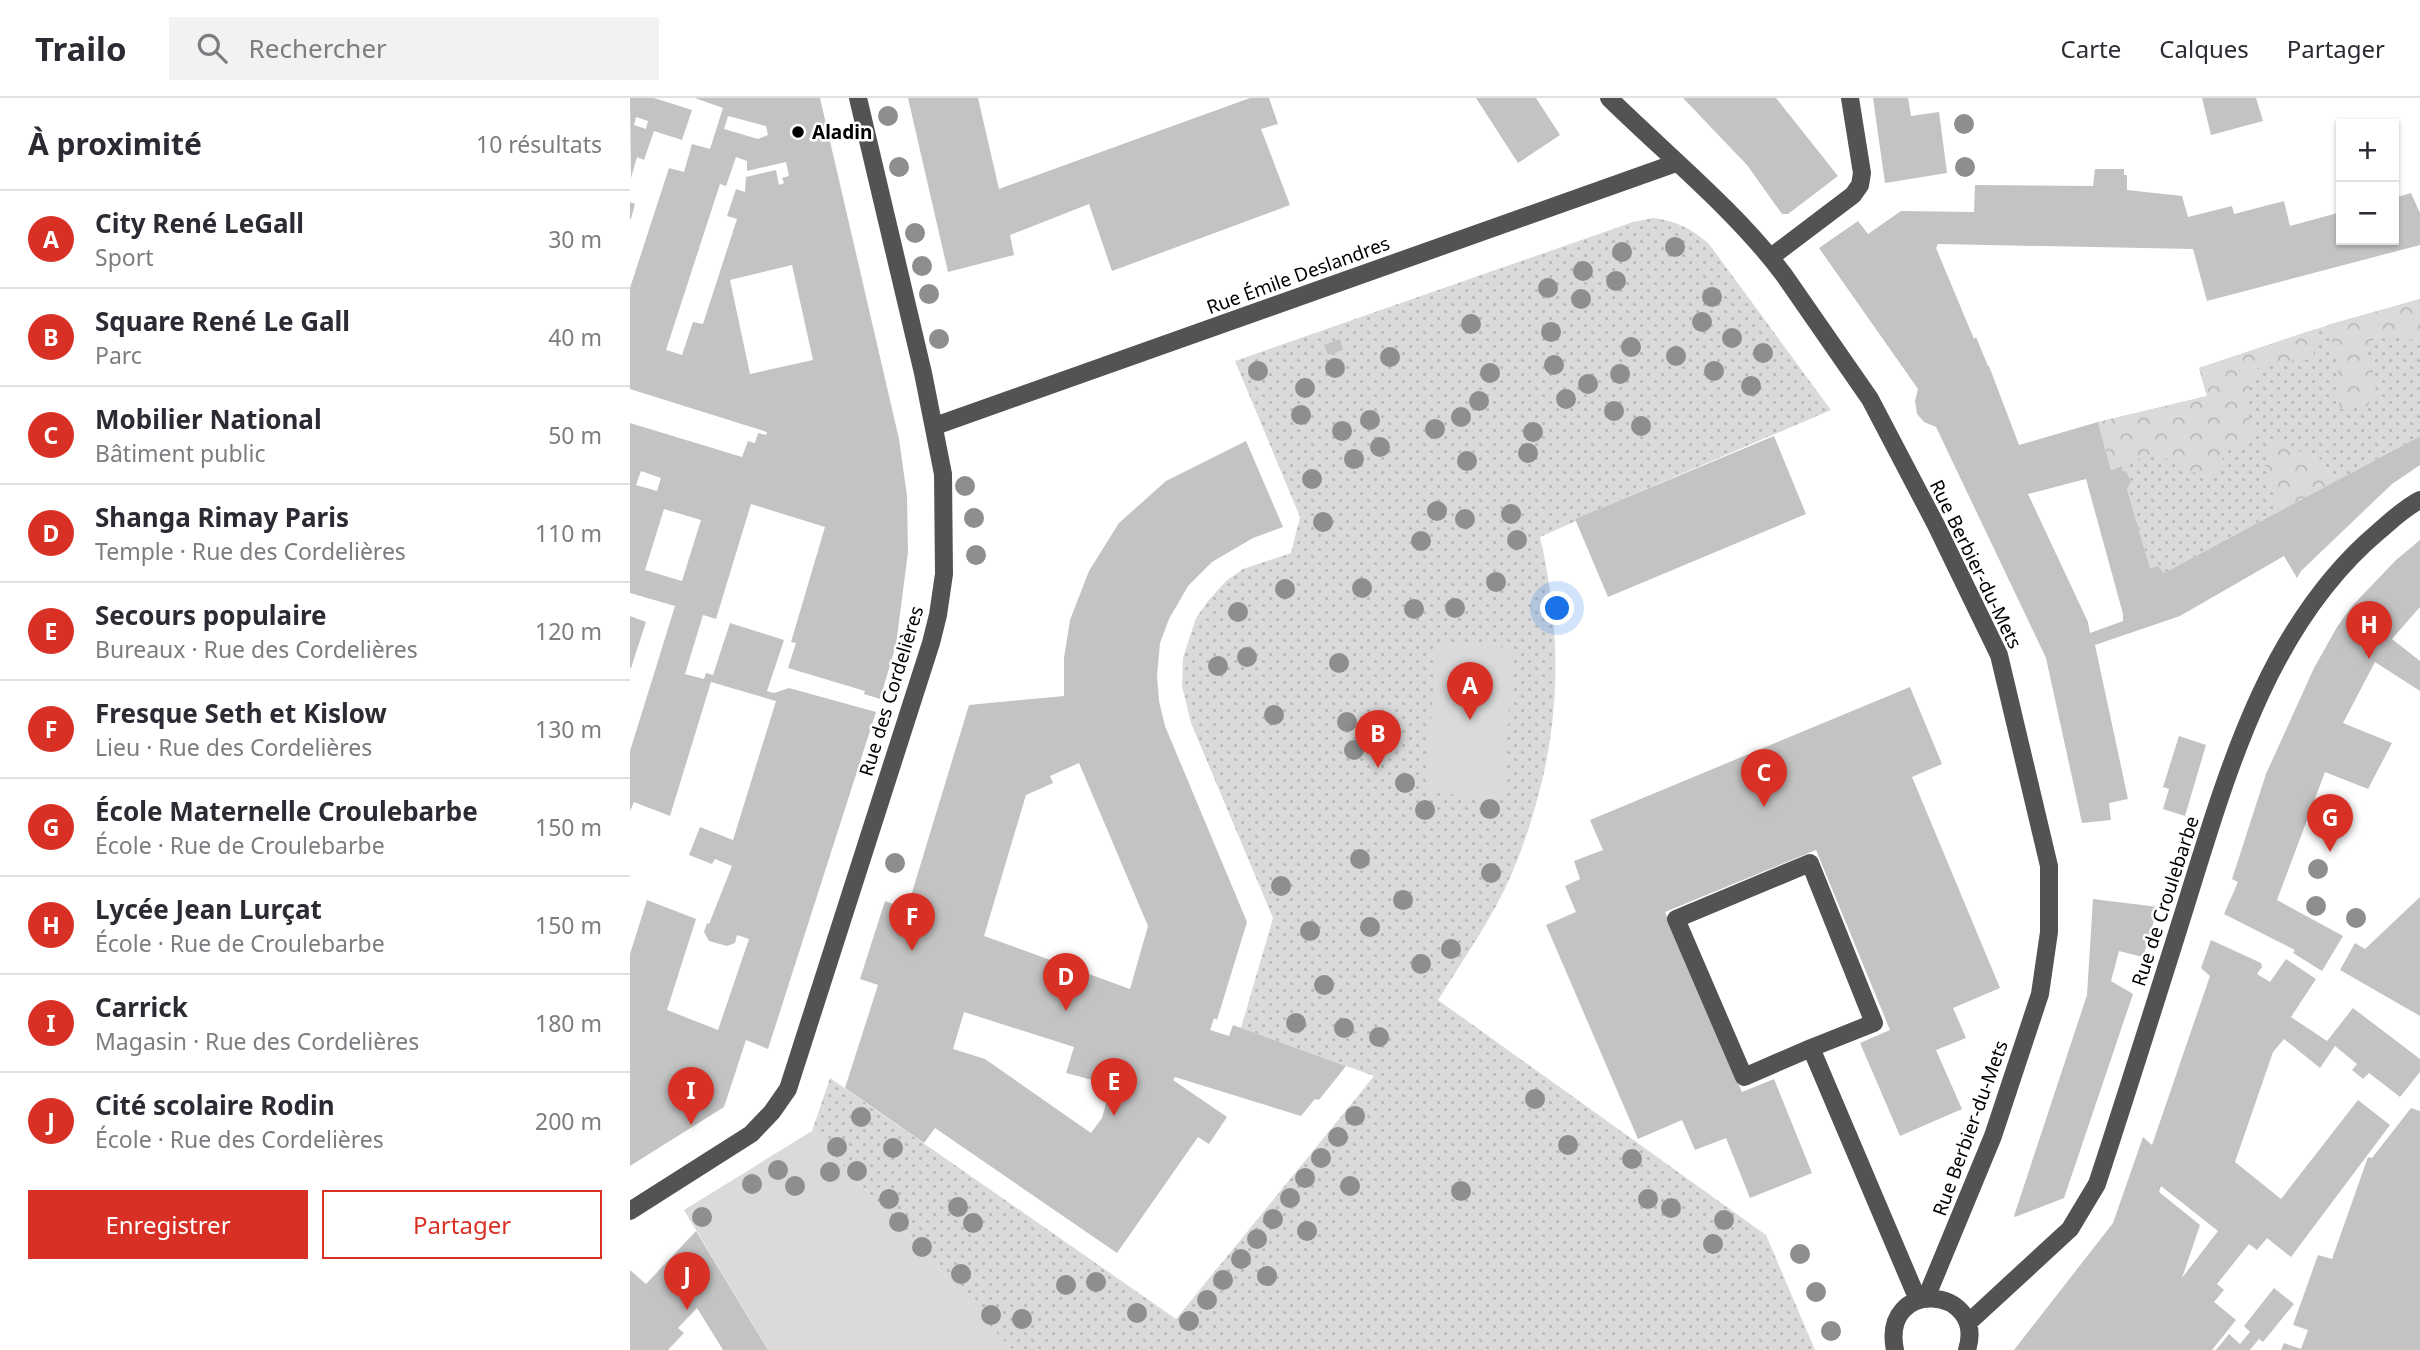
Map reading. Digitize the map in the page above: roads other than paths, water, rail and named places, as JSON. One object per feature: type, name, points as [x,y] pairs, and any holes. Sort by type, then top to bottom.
[{"type":"street","name":"Rue des Cordelières","points":[[630,1211],[751,1134],[772,1112],[788,1089],[938,615],[944,575],[943,474],[935,426],[858,98]]},
{"type":"street","name":"Rue Berbier-du-Mets","points":[[1609,98],[1771,257],[1870,399],[1999,654],[2049,866],[2049,932],[2040,994],[1993,1136],[1922,1299]]},
{"type":"street","points":[[1771,257],[1853,195],[1860,184],[1862,173],[1850,98]]},
{"type":"street","name":"Rue Émile Deslandres","points":[[935,426],[1676,163]]},
{"type":"street","name":"Rue de Croulebarbe","points":[[1968,1323],[2070,1229],[2097,1184],[2236,750],[2277,663],[2318,594],[2358,548],[2420,500]]},
{"type":"street","points":[[1810,863],[1874,1023],[1811,1048],[1744,1077],[1676,919],[1810,863]]},
{"type":"street","points":[[1811,1048],[1922,1299]]},
{"type":"street","points":[[1895,1350],[1892,1338],[1899,1315],[1907,1306],[1922,1299],[1946,1300],[1963,1313],[1970,1335],[1967,1350]]},
{"type":"place","name":"Aladin","points":[[798,132]]},
{"type":"place","name":"Lycée Jean Lurçat","points":[[2369,659]]},
{"type":"place","name":"City René LeGall","points":[[1470,720]]},
{"type":"place","name":"Square René Le Gall","points":[[1378,768]]},
{"type":"place","name":"Mobilier National","points":[[1764,807]]},
{"type":"place","name":"École Maternelle Croulebarbe","points":[[2330,852]]},
{"type":"place","name":"Fresque Seth et Kislow","points":[[912,951]]},
{"type":"place","name":"Shanga Rimay Paris","points":[[1066,1011]]},
{"type":"place","name":"Secours populaire","points":[[1114,1116]]},
{"type":"place","name":"Carrick","points":[[691,1125]]},
{"type":"place","name":"Cité scolaire Rodin","points":[[687,1310]]}]
